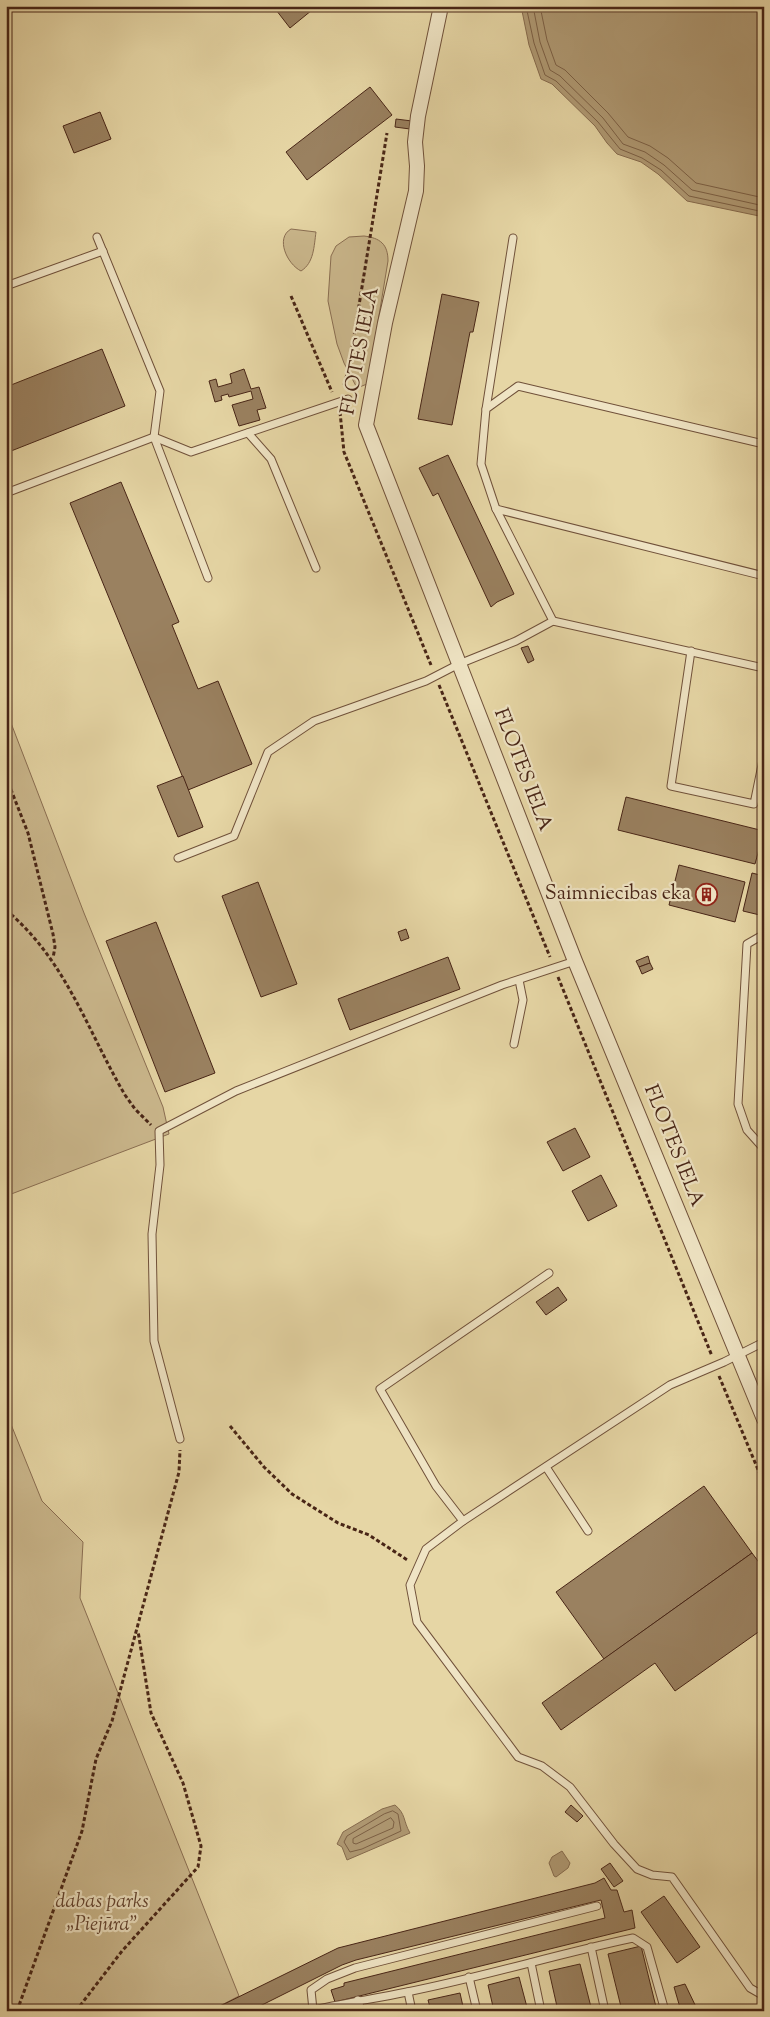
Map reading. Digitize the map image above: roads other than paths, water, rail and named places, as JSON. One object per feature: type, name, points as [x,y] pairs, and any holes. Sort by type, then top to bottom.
[{"type":"street","name":"FLOTES IELA","points":[[441,6],[418,116],[415,142],[417,166],[416,191],[385,323],[366,425],[576,961],[764,1419]]},
{"type":"lane","points":[[97,237],[160,390],[154,436],[208,578]]},
{"type":"lane","points":[[513,238],[486,409],[481,464],[496,509],[553,621]]},
{"type":"lane","points":[[6,286],[103,251]]},
{"type":"lane","points":[[486,409],[518,386],[764,444]]},
{"type":"lane","points":[[6,493],[154,436],[191,452],[348,399]]},
{"type":"lane","points":[[248,433],[272,459],[316,568]]},
{"type":"lane","points":[[496,509],[764,576]]},
{"type":"lane","points":[[178,858],[234,836],[268,752],[314,721],[426,681],[459,664],[516,641],[553,621],[764,668]]},
{"type":"lane","points":[[691,652],[671,786],[754,804],[764,755]]},
{"type":"lane","points":[[764,937],[761,936],[747,944],[738,1104],[747,1130],[764,1149]]},
{"type":"lane","points":[[180,1439],[154,1341],[152,1234],[160,1165],[158,1131],[236,1091],[518,980],[576,961]]},
{"type":"lane","points":[[514,1044],[523,1000],[518,980]]},
{"type":"lane","points":[[463,1521],[436,1486],[380,1389],[549,1273]]},
{"type":"lane","points":[[764,1342],[670,1385],[463,1521],[426,1549],[410,1585],[417,1622],[518,1757],[542,1766],[570,1787],[614,1844],[637,1869],[652,1875],[672,1877],[750,1988],[764,1996]]},
{"type":"lane","points":[[546,1467],[588,1530]]},
{"type":"lane","points":[[597,1906],[355,1968],[327,1979],[311,1990],[311,2010],[408,1992],[634,1938],[647,1947],[664,2011]]},
{"type":"lane","points":[[591,1947],[605,2011]]},
{"type":"lane","points":[[531,1963],[541,2011]]},
{"type":"lane","points":[[469,1977],[477,2011]]},
{"type":"lane","points":[[408,1992],[412,2011]]},
{"type":"lane","points":[[358,2000],[360,2011]]},
{"type":"water","points":[[521,6],[764,6],[764,217],[687,201],[658,174],[641,162],[617,154],[595,126],[552,84],[541,79],[529,45]]},
{"type":"water","points":[[395,1805],[403,1815],[410,1833],[347,1860],[342,1847],[337,1844],[343,1832],[382,1809]]},
{"type":"water","points":[[562,1851],[570,1863],[568,1868],[556,1877],[549,1863],[552,1857]]},
{"type":"place","name":"Saimniecības eka","points":[[707,894]]},
{"type":"park label","name":"dabas parks „Piejūra”","points":[[102,1914]]}]
